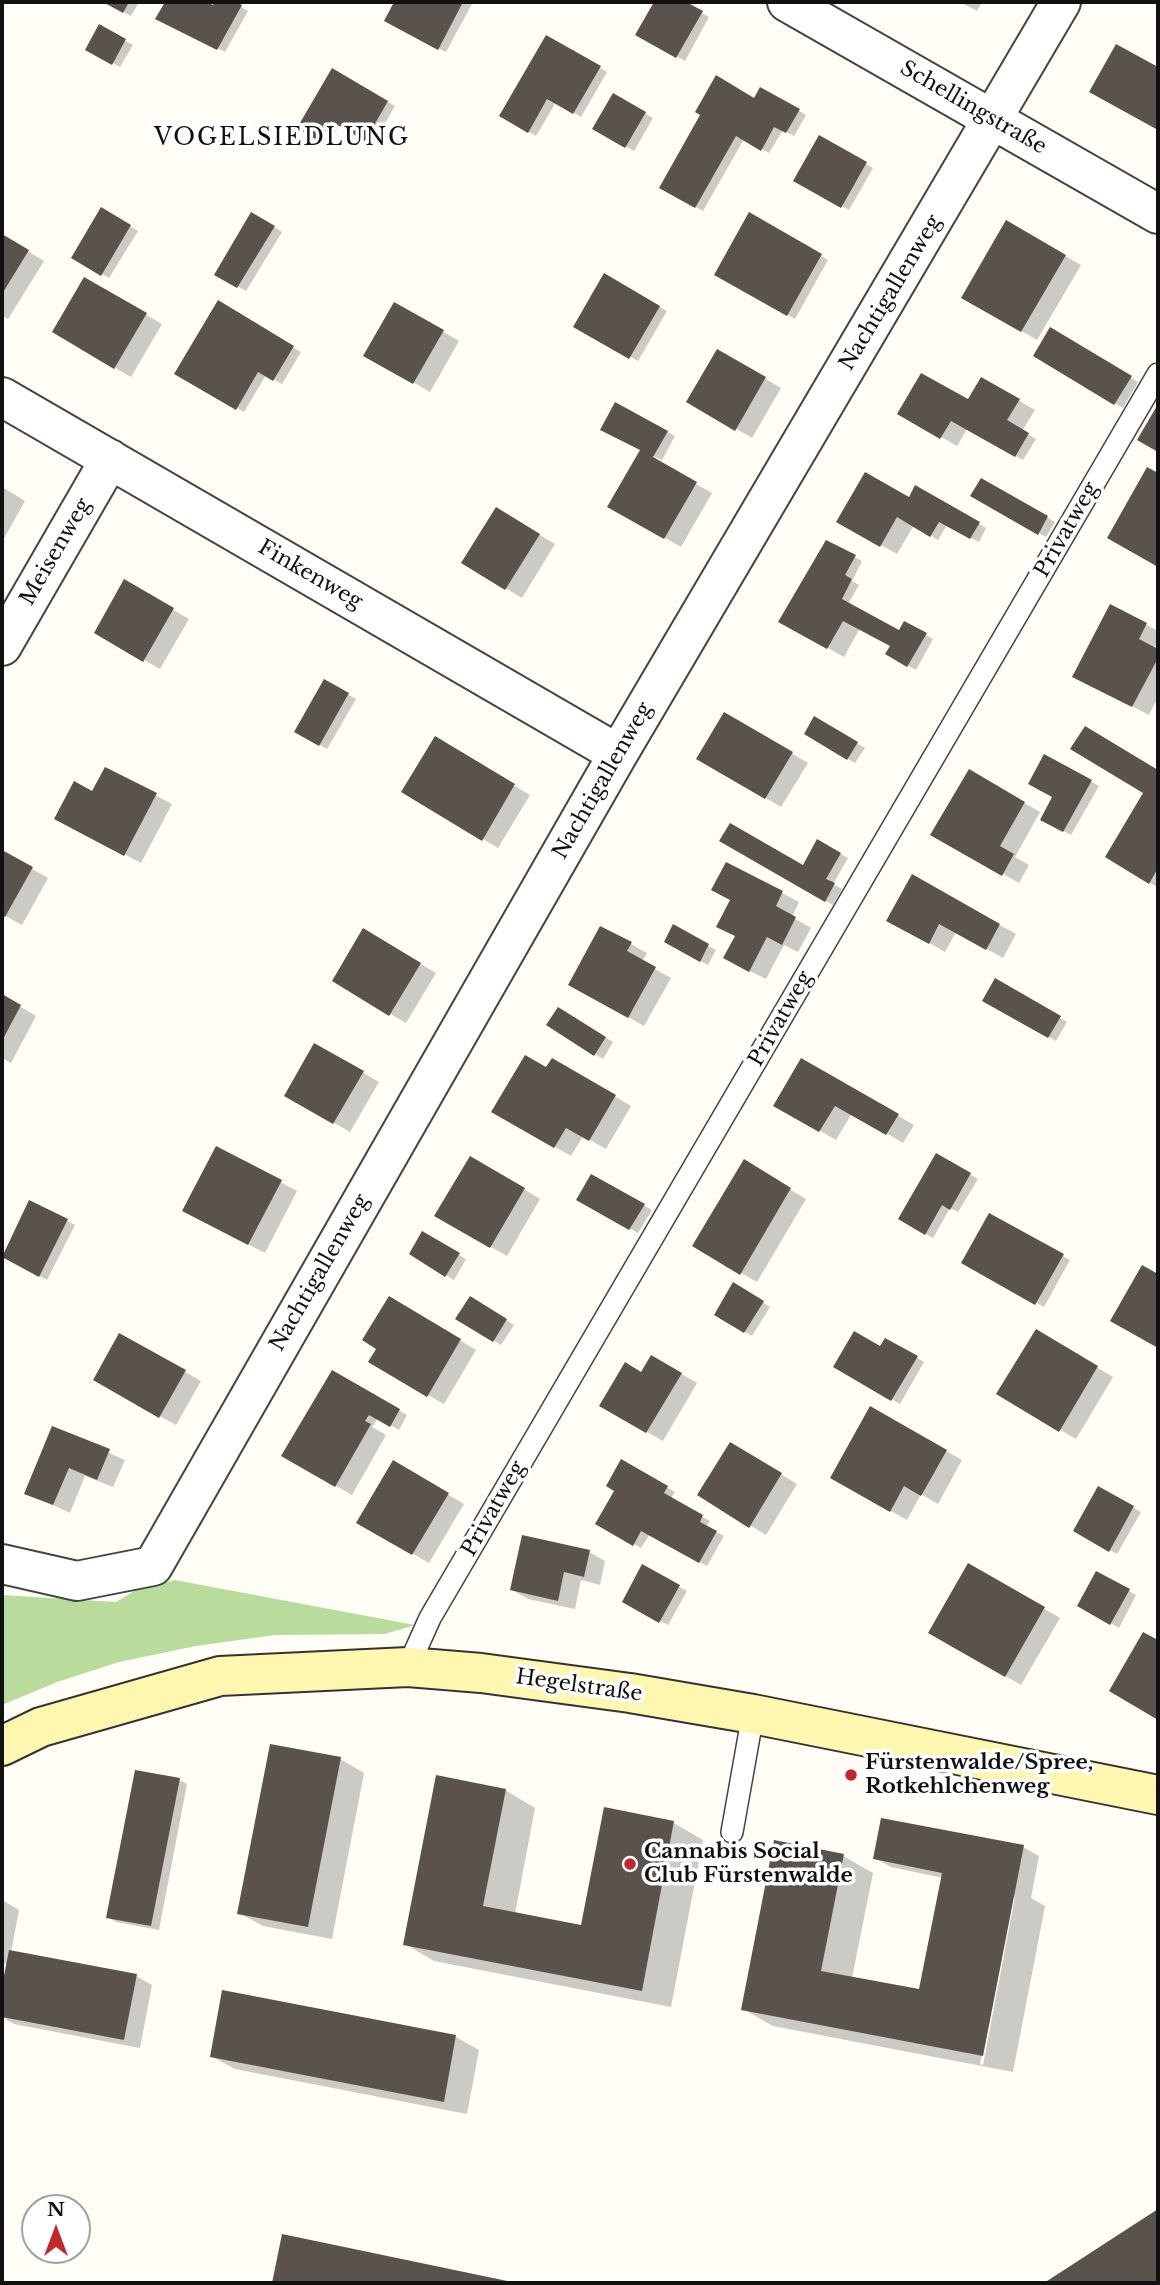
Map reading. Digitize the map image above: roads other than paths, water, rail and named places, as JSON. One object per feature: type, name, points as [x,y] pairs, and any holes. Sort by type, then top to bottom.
[{"type":"main road","name":"Hegelstraße","points":[[2,1746],[41,1727],[220,1676],[408,1667],[481,1673],[630,1693],[753,1714],[1158,1795]]},
{"type":"street","name":"Schellingstraße","points":[[787,2],[1158,215]]},
{"type":"street","name":"Nachtigallenweg","points":[[2,1564],[77,1581],[153,1566],[618,754],[994,120],[1061,2]]},
{"type":"street","name":"Finkenweg","points":[[2,397],[618,754]]},
{"type":"street","name":"Meisenweg","points":[[2,646],[110,459]]},
{"type":"lane","name":"Privatweg","points":[[408,1667],[444,1594],[1158,374]]},
{"type":"lane","points":[[732,1832],[753,1714]]},
{"type":"place","name":"Fürstenwalde/Spree, Rotkehlchenweg","points":[[851,1775]]},
{"type":"place","name":"Cannabis Social Club Fürstenwalde","points":[[630,1864]]},
{"type":"district","name":"VOGELSIEDLUNG","points":[[282,139]]}]
